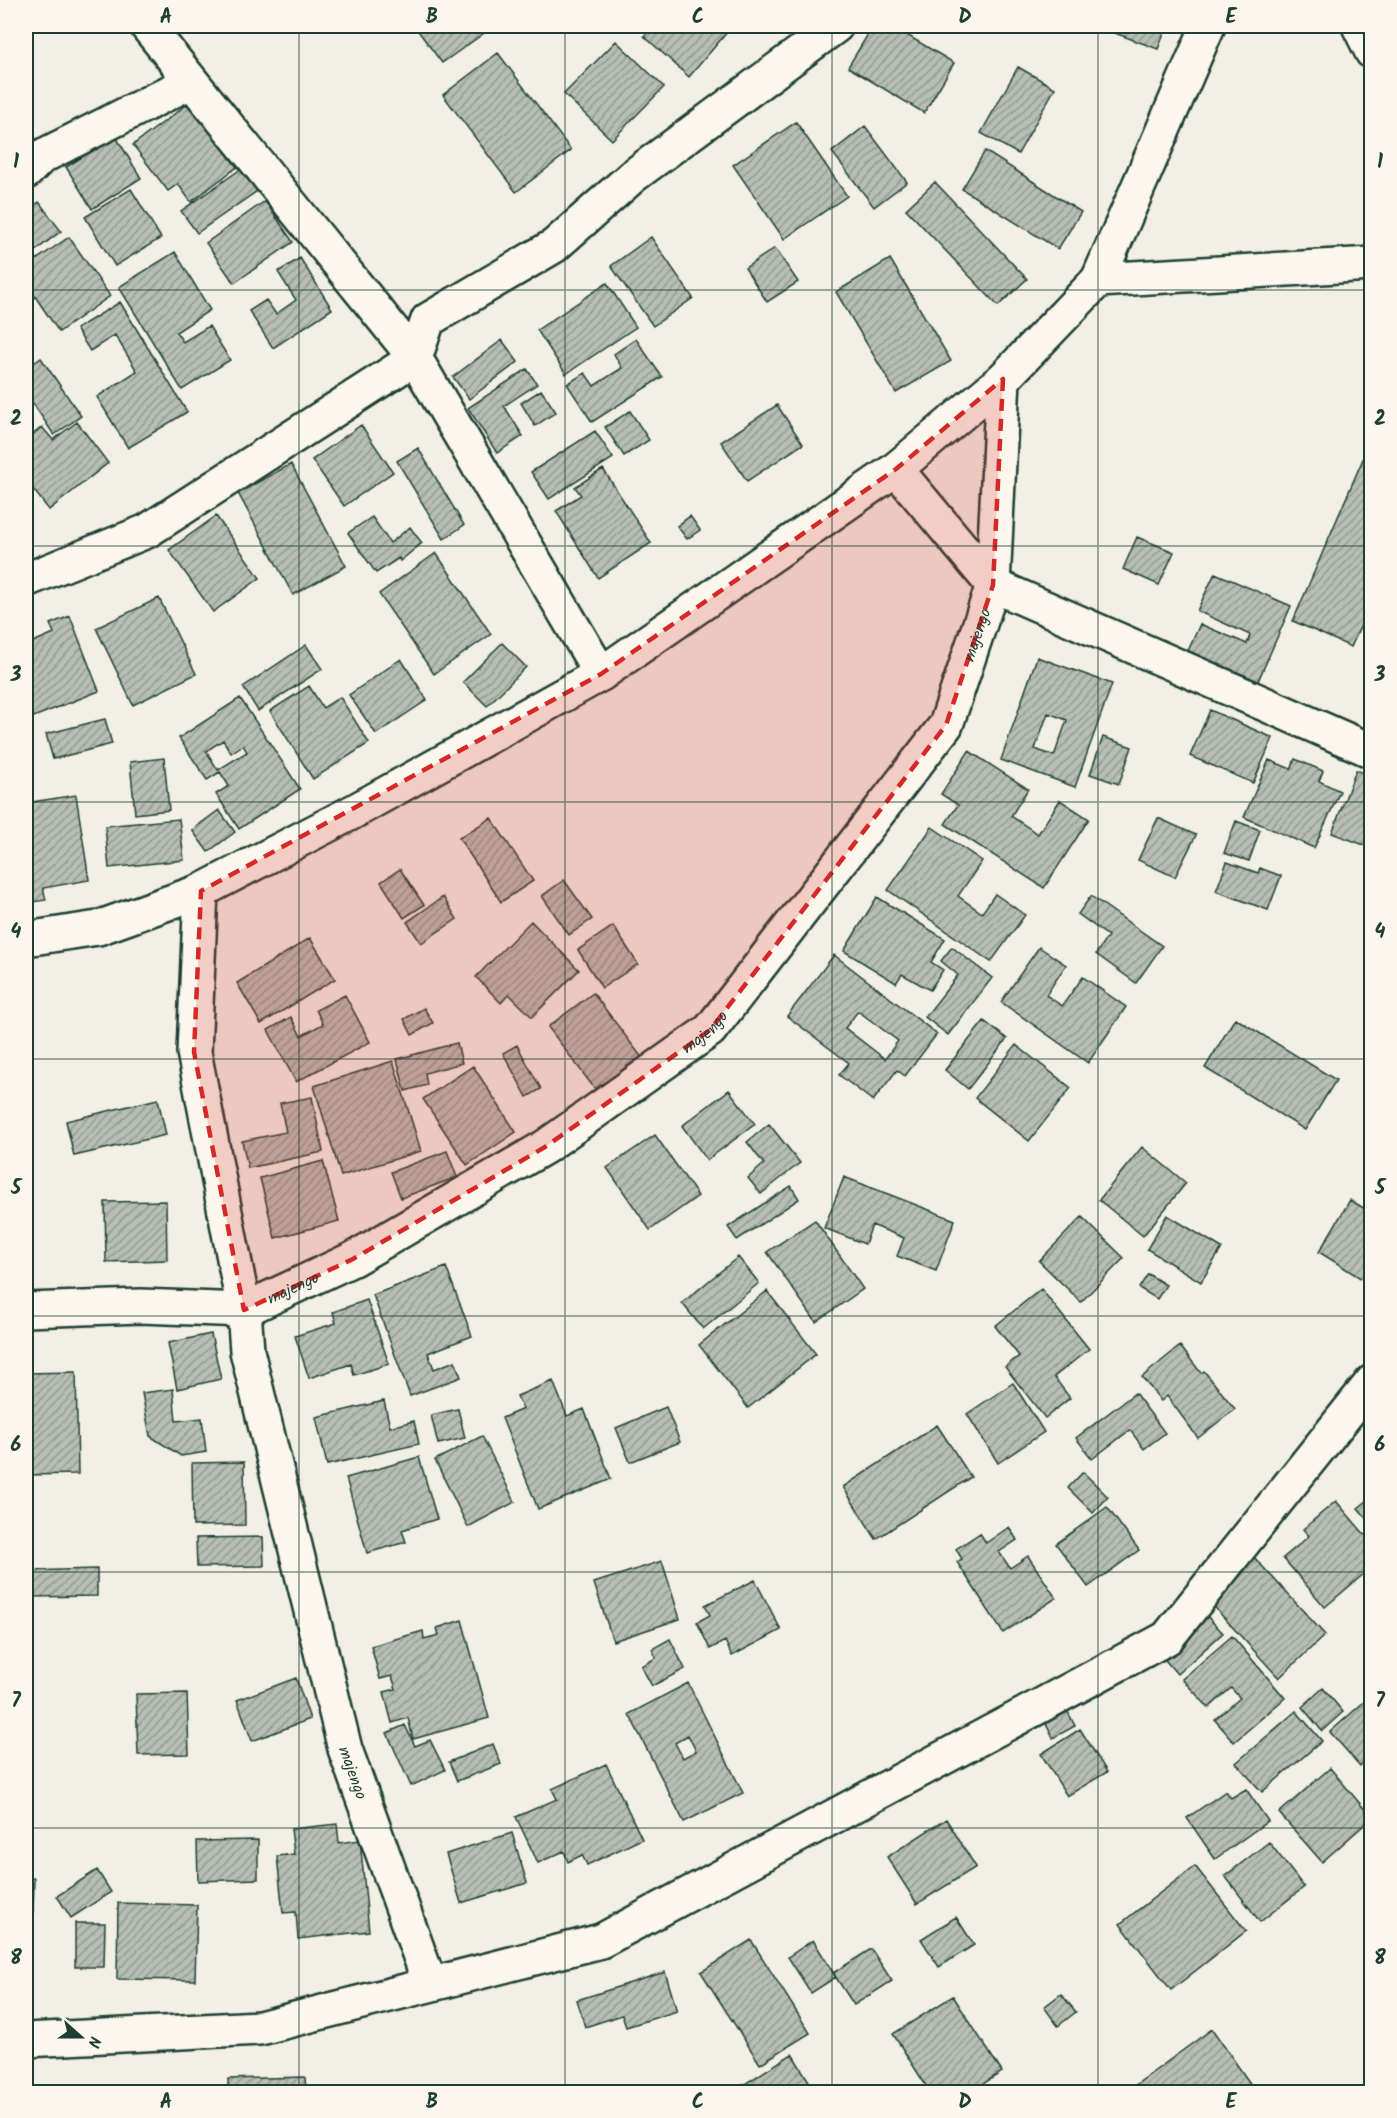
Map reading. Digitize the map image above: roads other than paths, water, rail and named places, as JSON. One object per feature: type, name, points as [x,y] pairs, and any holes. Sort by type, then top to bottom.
[{"type":"street","points":[[147,26],[415,358],[601,674]]},
{"type":"street","points":[[26,580],[147,531],[415,358],[428,320],[554,246],[633,176],[836,26]]},
{"type":"street","points":[[26,939],[98,928],[201,891],[351,813],[601,674],[896,469],[1004,380],[1098,280],[1208,26]]},
{"type":"street","points":[[1359,26],[1371,52]]},
{"type":"street","points":[[26,172],[40,158],[190,82]]},
{"type":"street","points":[[1098,280],[1371,264]]},
{"type":"street","name":"majengo","points":[[244,1310],[352,1259],[545,1147],[710,1030],[946,725],[993,585],[1004,380]]},
{"type":"street","name":"majengo","points":[[896,469],[993,585],[1371,751]]},
{"type":"street","name":"majengo","points":[[201,891],[194,1052],[244,1310],[247,1351],[345,1749],[430,1984]]},
{"type":"street","points":[[26,1310],[141,1306],[244,1310]]},
{"type":"street","points":[[26,2040],[260,2028],[601,1941],[1167,1638],[1371,1382]]}]
